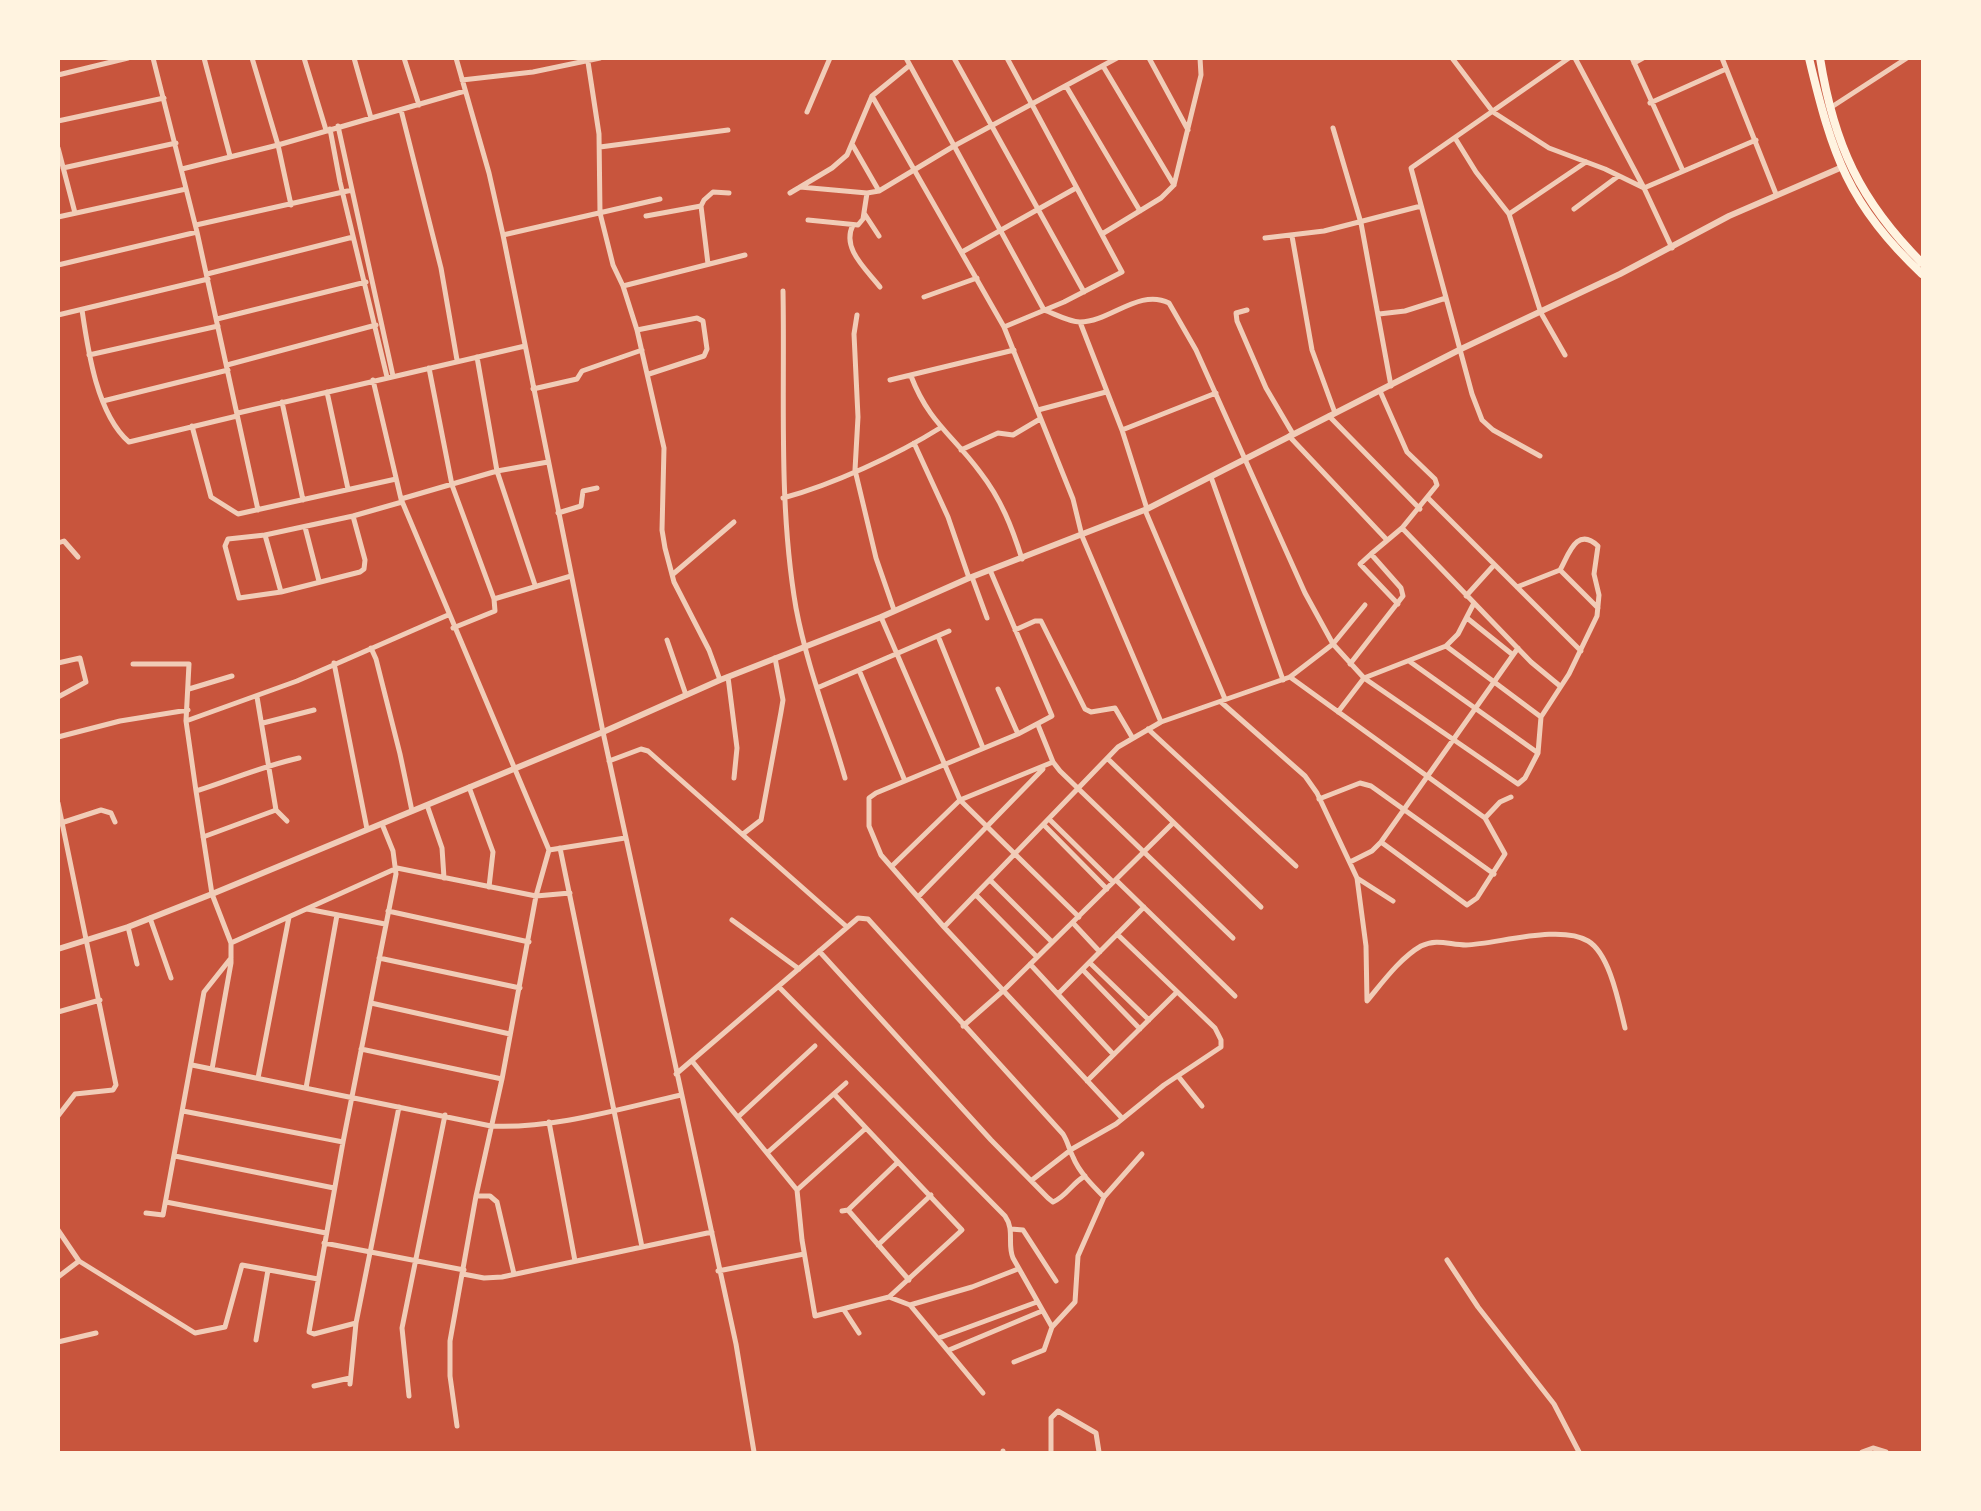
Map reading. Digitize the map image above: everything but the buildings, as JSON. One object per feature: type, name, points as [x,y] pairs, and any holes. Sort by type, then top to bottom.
[{"type":"highway","points":[[1809,58],[1840,168],[1876,226],[1923,274]]},
{"type":"highway","points":[[1820,58],[1830,108],[1854,176],[1899,238],[1923,263]]},
{"type":"street","points":[[58,75],[128,58]]},
{"type":"street","points":[[153,58],[198,232],[258,510]]},
{"type":"street","points":[[204,58],[230,156]]},
{"type":"street","points":[[252,58],[278,145],[291,205]]},
{"type":"street","points":[[304,58],[328,130],[374,326],[390,377]]},
{"type":"street","points":[[354,58],[371,118]]},
{"type":"street","points":[[404,58],[418,105]]},
{"type":"street","points":[[456,58],[489,173],[503,235],[625,838],[712,1232],[718,1271],[736,1344],[754,1452]]},
{"type":"street","points":[[462,80],[532,72],[600,58]]},
{"type":"street","points":[[807,112],[830,58]]},
{"type":"street","points":[[906,58],[1044,310],[1080,322],[1143,301],[1163,300],[1169,303],[1182,323],[1216,393],[1305,593],[1333,644],[1364,678],[1518,784],[1525,778],[1538,753],[1541,717],[1581,651],[1593,626],[1599,594],[1594,574],[1598,554],[1596,544],[1584,541],[1572,545],[1560,570],[1517,587]]},
{"type":"street","points":[[954,58],[1084,292]]},
{"type":"street","points":[[1004,327],[1121,274],[1122,269],[1007,58]]},
{"type":"street","points":[[800,187],[867,193],[879,191],[954,146],[1117,58]]},
{"type":"street","points":[[1149,58],[1188,130]]},
{"type":"street","points":[[1102,234],[1161,198],[1174,185],[1201,75],[1200,58]]},
{"type":"street","points":[[1452,58],[1493,112],[1549,148],[1605,169],[1617,177],[1644,188],[1756,140]]},
{"type":"street","points":[[1540,456],[1493,430],[1482,420],[1472,394],[1411,168],[1569,58]]},
{"type":"street","points":[[1575,58],[1644,188],[1672,248]]},
{"type":"street","points":[[1643,58],[1633,61],[1650,104],[1683,171]]},
{"type":"street","points":[[1722,58],[1776,194]]},
{"type":"street","points":[[1830,108],[1907,58]]},
{"type":"street","points":[[588,62],[600,147],[600,213],[613,265],[623,286],[649,374],[664,448],[662,530],[672,575],[709,650],[720,680]]},
{"type":"street","points":[[790,193],[832,168],[847,155],[859,122],[872,96],[910,65]]},
{"type":"street","points":[[1103,66],[1174,185]]},
{"type":"street","points":[[1650,104],[1726,69]]},
{"type":"street","points":[[1066,86],[1140,211]]},
{"type":"street","points":[[182,169],[278,145],[465,91]]},
{"type":"street","points":[[872,96],[1004,327],[1073,499],[1082,536],[1161,722]]},
{"type":"street","points":[[58,121],[164,98]]},
{"type":"street","points":[[401,110],[441,268],[458,360]]},
{"type":"street","points":[[338,126],[381,324],[390,377]]},
{"type":"street","points":[[1333,128],[1361,223],[1391,386]]},
{"type":"street","points":[[600,147],[728,130]]},
{"type":"street","points":[[1455,138],[1482,180],[1509,214],[1541,313],[1565,355]]},
{"type":"street","points":[[63,168],[176,143]]},
{"type":"street","points":[[852,144],[879,191]]},
{"type":"street","points":[[58,148],[75,213]]},
{"type":"street","points":[[1509,214],[1586,162]]},
{"type":"street","points":[[58,949],[128,927],[212,894],[603,732],[720,680],[882,617],[970,577],[1146,510],[1461,350],[1672,248],[1729,216],[1840,168]]},
{"type":"street","points":[[1574,208],[1617,177]]},
{"type":"street","points":[[962,252],[1076,188]]},
{"type":"street","points":[[58,217],[186,189]]},
{"type":"street","points":[[196,225],[352,190]]},
{"type":"street","points":[[708,264],[701,206],[713,192],[729,193]]},
{"type":"street","points":[[808,220],[853,225],[861,223],[867,193]]},
{"type":"street","points":[[503,235],[660,199]]},
{"type":"street","points":[[646,216],[701,206]]},
{"type":"street","points":[[1265,238],[1292,236],[1361,223],[1421,206]]},
{"type":"street","points":[[864,213],[879,236]]},
{"type":"street","points":[[853,225],[848,236],[850,247],[880,287]]},
{"type":"street","points":[[58,265],[198,232]]},
{"type":"street","points":[[1292,236],[1312,350],[1332,415],[1420,509]]},
{"type":"street","points":[[58,315],[353,237]]},
{"type":"street","points":[[623,286],[745,255]]},
{"type":"street","points":[[924,297],[978,278]]},
{"type":"street","points":[[217,319],[372,281]]},
{"type":"street","points":[[783,291],[783,498],[792,578],[805,646],[845,778]]},
{"type":"street","points":[[1379,314],[1405,310],[1446,298]]},
{"type":"street","points":[[81,310],[89,355],[103,401],[129,442],[282,402],[525,346]]},
{"type":"street","points":[[1247,310],[1236,313],[1237,321],[1266,388],[1291,435],[1386,540]]},
{"type":"street","points":[[857,315],[854,334],[858,406],[855,471],[876,558],[894,610]]},
{"type":"street","points":[[637,330],[697,318],[703,321],[707,349],[704,356],[649,374]]},
{"type":"street","points":[[1080,322],[1122,430],[1146,510],[1223,701],[1305,776],[1319,799],[1358,878],[1366,946],[1367,1001],[1406,958],[1434,941],[1465,945],[1529,936],[1571,937],[1589,941],[1606,964],[1625,1028]]},
{"type":"street","points":[[103,401],[381,324]]},
{"type":"street","points":[[89,355],[218,326]]},
{"type":"street","points":[[533,389],[577,380],[582,371],[642,350]]},
{"type":"street","points":[[890,380],[1014,350]]},
{"type":"street","points":[[477,357],[497,471],[535,585]]},
{"type":"street","points":[[429,368],[453,485],[494,599],[495,611],[453,628]]},
{"type":"street","points":[[911,376],[924,406],[940,428],[982,473],[999,500],[1009,520],[1022,559]]},
{"type":"street","points":[[373,380],[401,501],[549,850],[536,896],[520,988],[476,1196],[449,1356],[457,1426]]},
{"type":"street","points":[[1380,391],[1409,454],[1437,481],[1436,488],[1420,509],[1360,564],[1398,604]]},
{"type":"street","points":[[327,392],[348,489]]},
{"type":"street","points":[[1038,410],[1106,392]]},
{"type":"street","points":[[1122,430],[1216,393]]},
{"type":"street","points":[[282,402],[303,500]]},
{"type":"street","points":[[961,450],[998,433],[1013,435],[1041,419]]},
{"type":"street","points":[[192,426],[211,498],[238,514],[396,479]]},
{"type":"street","points":[[783,498],[808,491],[855,471],[940,428]]},
{"type":"street","points":[[914,443],[948,517],[987,618]]},
{"type":"street","points":[[353,516],[365,560],[363,569],[352,575],[280,592],[239,598],[225,546],[228,538],[265,535],[353,516],[497,471],[548,462]]},
{"type":"street","points":[[1210,477],[1283,680]]},
{"type":"street","points":[[558,513],[581,506],[583,491],[597,488]]},
{"type":"street","points":[[1429,499],[1581,651]]},
{"type":"street","points":[[672,575],[734,522]]},
{"type":"street","points":[[305,527],[319,581]]},
{"type":"street","points":[[1401,528],[1518,648],[1560,686]]},
{"type":"street","points":[[265,535],[280,592]]},
{"type":"street","points":[[58,543],[64,541],[78,557]]},
{"type":"street","points":[[1350,664],[1403,596],[1401,588],[1371,554]]},
{"type":"street","points":[[1466,596],[1494,565]]},
{"type":"street","points":[[990,570],[1052,716],[1018,734],[876,793],[869,798],[868,804],[872,835],[882,855],[944,927],[1121,1117]]},
{"type":"street","points":[[1560,570],[1598,608]]},
{"type":"street","points":[[494,599],[571,576]]},
{"type":"street","points":[[1338,712],[1364,678],[1446,646],[1458,634],[1474,603]]},
{"type":"street","points":[[944,927],[1077,788],[1132,737],[1161,722],[1290,677],[1333,644],[1365,604]]},
{"type":"street","points":[[186,721],[257,697],[448,615]]},
{"type":"street","points":[[882,617],[960,800],[1079,917]]},
{"type":"street","points":[[1467,618],[1513,655]]},
{"type":"street","points":[[1015,630],[1035,621],[1041,621],[1085,709],[1091,712],[1115,708],[1132,737]]},
{"type":"street","points":[[817,688],[950,631]]},
{"type":"street","points":[[938,636],[983,748]]},
{"type":"street","points":[[667,640],[686,695]]},
{"type":"street","points":[[1446,646],[1541,717]]},
{"type":"street","points":[[371,648],[376,659],[400,754],[412,811]]},
{"type":"street","points":[[1350,862],[1372,851],[1380,842],[1518,648]]},
{"type":"street","points":[[58,663],[80,658],[86,682],[58,697]]},
{"type":"street","points":[[743,834],[761,820],[781,712],[783,700],[775,658]]},
{"type":"street","points":[[1409,661],[1474,710],[1538,753]]},
{"type":"street","points":[[134,664],[187,663],[189,668],[186,721],[203,837],[212,894],[231,943],[231,958],[212,1069]]},
{"type":"street","points":[[334,663],[368,830]]},
{"type":"street","points":[[859,670],[905,781]]},
{"type":"street","points":[[189,690],[232,676]]},
{"type":"street","points":[[728,677],[737,748],[734,778]]},
{"type":"street","points":[[1290,677],[1485,818],[1504,851],[1504,858],[1478,898],[1470,904],[1464,903],[1380,842]]},
{"type":"street","points":[[998,689],[1018,734]]},
{"type":"street","points":[[257,697],[276,810],[287,821]]},
{"type":"street","points":[[58,737],[101,725],[188,710]]},
{"type":"street","points":[[263,723],[314,710]]},
{"type":"street","points":[[1038,725],[1053,762],[1077,788],[1233,938]]},
{"type":"street","points":[[1148,729],[1296,866]]},
{"type":"street","points":[[609,761],[644,749],[847,927]]},
{"type":"street","points":[[196,791],[239,778],[248,772],[299,758]]},
{"type":"street","points":[[1107,759],[1261,908]]},
{"type":"street","points":[[918,897],[1044,768],[1053,762]]},
{"type":"street","points":[[892,866],[960,800],[1044,768]]},
{"type":"street","points":[[1319,799],[1364,783],[1404,808],[1494,874]]},
{"type":"street","points":[[469,787],[493,852],[489,887]]},
{"type":"street","points":[[1485,818],[1500,802],[1511,797]]},
{"type":"street","points":[[58,803],[60,823],[100,1000],[116,1088],[75,1094],[58,1116]]},
{"type":"street","points":[[427,805],[442,848],[444,878]]},
{"type":"street","points":[[60,823],[101,810],[111,813],[115,822]]},
{"type":"street","points":[[203,837],[276,810]]},
{"type":"street","points":[[1049,819],[1235,996]]},
{"type":"street","points":[[356,1323],[314,1334],[310,1334],[309,1330],[334,1188],[397,868],[382,824]]},
{"type":"street","points":[[963,1026],[1004,990],[1172,824]]},
{"type":"street","points":[[1044,825],[1107,889]]},
{"type":"street","points":[[549,850],[625,838]]},
{"type":"street","points":[[561,848],[642,1247]]},
{"type":"street","points":[[231,943],[397,868],[536,896],[570,893]]},
{"type":"street","points":[[1358,878],[1393,901]]},
{"type":"street","points":[[990,880],[1052,942]]},
{"type":"street","points":[[976,895],[1037,957]]},
{"type":"street","points":[[1058,994],[1144,907]]},
{"type":"street","points":[[305,909],[385,924]]},
{"type":"street","points":[[388,911],[529,942]]},
{"type":"street","points":[[306,1088],[337,915]]},
{"type":"street","points":[[258,1078],[289,916]]},
{"type":"street","points":[[150,918],[171,978]]},
{"type":"street","points":[[676,1074],[858,918],[868,919],[1049,1119],[1072,1149],[1073,1158],[1085,1176],[1104,1197]]},
{"type":"street","points":[[732,920],[799,969]]},
{"type":"street","points":[[1073,923],[1100,952]]},
{"type":"street","points":[[128,927],[137,964]]},
{"type":"street","points":[[1032,1180],[1072,1149],[1116,1124],[1178,1076],[1218,1051],[1222,1043],[1215,1028],[1117,934]]},
{"type":"street","points":[[819,951],[991,1140],[1053,1202],[1062,1199],[1075,1182],[1085,1176]]},
{"type":"street","points":[[146,1213],[163,1215],[204,992],[231,958]]},
{"type":"street","points":[[379,958],[520,988]]},
{"type":"street","points":[[1090,963],[1149,1020]]},
{"type":"street","points":[[1030,964],[1113,1054]]},
{"type":"street","points":[[1083,970],[1140,1029]]},
{"type":"street","points":[[779,987],[1011,1226],[1023,1230],[1056,1281]]},
{"type":"street","points":[[1087,1080],[1177,992]]},
{"type":"street","points":[[58,1012],[100,1000]]},
{"type":"street","points":[[370,1003],[510,1034]]},
{"type":"street","points":[[738,1117],[815,1046]]},
{"type":"street","points":[[361,1049],[502,1078]]},
{"type":"street","points":[[692,1062],[797,1190],[813,1313],[818,1316],[889,1297],[962,1230],[834,1094]]},
{"type":"street","points":[[192,1065],[491,1126],[518,1126],[549,1122],[681,1095]]},
{"type":"street","points":[[1178,1076],[1202,1106]]},
{"type":"street","points":[[767,1153],[846,1083]]},
{"type":"street","points":[[314,1386],[350,1381],[356,1323],[399,1107]]},
{"type":"street","points":[[183,1111],[343,1142]]},
{"type":"street","points":[[409,1396],[402,1328],[445,1115]]},
{"type":"street","points":[[549,1122],[575,1261]]},
{"type":"street","points":[[797,1190],[866,1128]]},
{"type":"street","points":[[1014,1362],[1044,1350],[1052,1328],[1075,1302],[1078,1256],[1104,1197],[1142,1154]]},
{"type":"street","points":[[175,1156],[334,1188]]},
{"type":"street","points":[[898,1162],[845,1211],[909,1280]]},
{"type":"street","points":[[878,1245],[931,1195]]},
{"type":"street","points":[[476,1196],[490,1196],[497,1202],[514,1274]]},
{"type":"street","points":[[166,1202],[326,1233]]},
{"type":"street","points":[[1011,1226],[1010,1249],[1018,1269],[1052,1328]]},
{"type":"street","points":[[58,1230],[79,1261],[195,1333],[225,1327],[240,1267],[243,1265],[318,1279]]},
{"type":"street","points":[[324,1243],[484,1278],[514,1274],[712,1232]]},
{"type":"street","points":[[718,1271],[804,1254]]},
{"type":"street","points":[[1448,1260],[1473,1300],[1554,1404],[1579,1452]]},
{"type":"street","points":[[58,1277],[79,1261]]},
{"type":"street","points":[[910,1305],[972,1287],[1018,1269]]},
{"type":"street","points":[[256,1340],[268,1270]]},
{"type":"street","points":[[889,1297],[910,1305],[983,1393]]},
{"type":"street","points":[[939,1338],[1037,1302]]},
{"type":"street","points":[[844,1310],[859,1333]]},
{"type":"street","points":[[948,1350],[1042,1311]]},
{"type":"street","points":[[58,1342],[96,1333]]},
{"type":"street","points":[[1051,1452],[1052,1415],[1061,1412],[1098,1436],[1099,1452]]},
{"type":"street","points":[[1862,1452],[1873,1448],[1886,1452]]}]
